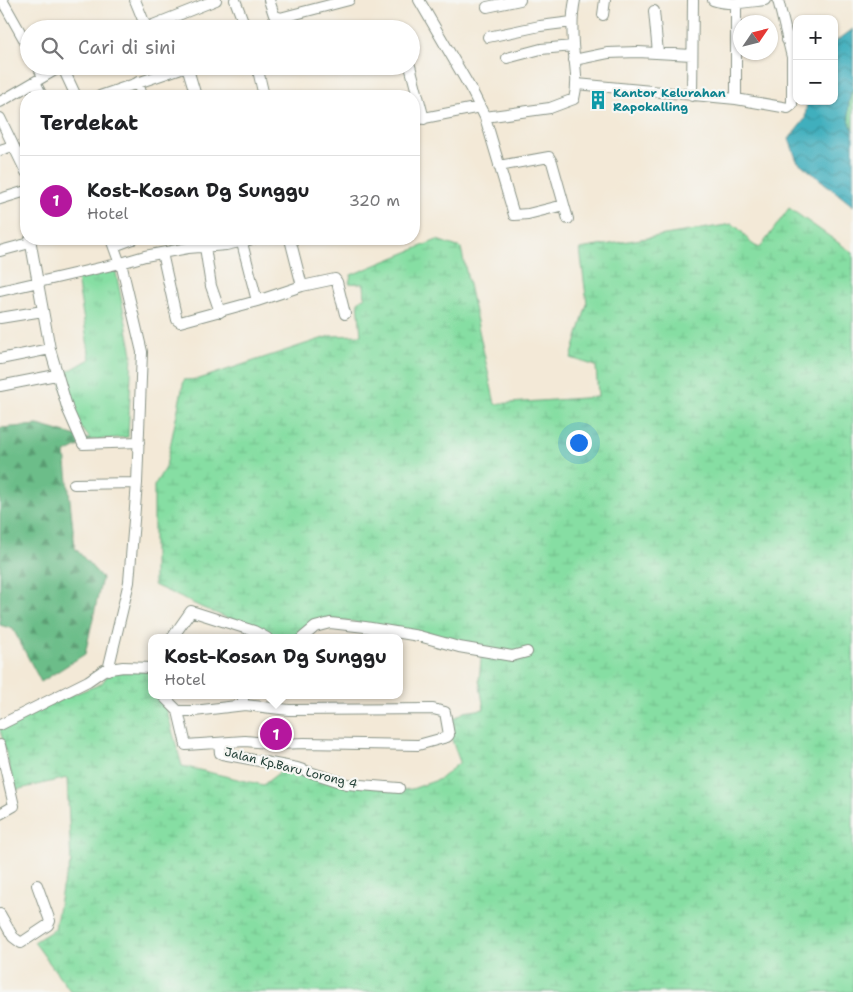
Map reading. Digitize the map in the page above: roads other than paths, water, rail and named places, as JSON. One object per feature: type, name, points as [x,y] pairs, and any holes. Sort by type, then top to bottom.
[{"type":"street","points":[[2,0],[20,32]]},
{"type":"street","points":[[135,0],[141,20]]},
{"type":"street","points":[[165,20],[216,0]]},
{"type":"street","points":[[235,0],[243,20]]},
{"type":"street","points":[[268,0],[274,15],[280,18],[349,0]]},
{"type":"street","points":[[419,0],[485,117],[515,215],[528,214],[564,205]]},
{"type":"street","points":[[487,7],[520,0]]},
{"type":"street","points":[[485,117],[550,108],[571,102],[574,99],[577,84],[572,22],[575,0]]},
{"type":"street","points":[[604,16],[605,0]]},
{"type":"street","points":[[692,0],[692,96]]},
{"type":"street","points":[[713,0],[736,4],[765,0]]},
{"type":"street","points":[[577,84],[736,99],[788,108],[792,105],[792,38],[778,0]]},
{"type":"street","points":[[736,4],[736,99]]},
{"type":"street","points":[[654,11],[658,53]]},
{"type":"street","points":[[488,37],[540,26],[572,22]]},
{"type":"street","points":[[507,58],[541,49],[573,46]]},
{"type":"street","points":[[574,60],[608,53],[692,55]]},
{"type":"street","points":[[39,75],[41,90]]},
{"type":"street","points":[[21,90],[47,75]]},
{"type":"street","points":[[66,75],[73,90]]},
{"type":"street","points":[[116,90],[159,75]]},
{"type":"street","points":[[190,75],[194,90]]},
{"type":"street","points":[[259,75],[263,90]]},
{"type":"street","points":[[412,75],[414,90]]},
{"type":"street","points":[[138,82],[140,90]]},
{"type":"street","points":[[0,102],[20,91]]},
{"type":"street","points":[[420,120],[480,106]]},
{"type":"street","points":[[0,118],[20,160]]},
{"type":"street","points":[[0,150],[13,146]]},
{"type":"street","points":[[499,166],[548,157],[552,162],[568,219]]},
{"type":"street","points":[[0,199],[20,193]]},
{"type":"street","points":[[0,251],[20,244]]},
{"type":"street","points":[[31,245],[56,375],[83,444],[139,442]]},
{"type":"street","points":[[108,670],[129,582],[137,483],[142,352],[120,263],[113,245]]},
{"type":"street","points":[[0,291],[162,253],[188,248],[226,245]]},
{"type":"street","points":[[242,245],[257,301]]},
{"type":"street","points":[[292,245],[302,286]]},
{"type":"street","points":[[205,247],[211,286],[220,312]]},
{"type":"street","points":[[162,253],[179,322],[220,312],[302,286],[335,279],[345,314]]},
{"type":"street","points":[[0,318],[43,311]]},
{"type":"street","points":[[0,359],[50,349]]},
{"type":"street","points":[[0,386],[56,375]]},
{"type":"street","points":[[74,484],[137,483]]},
{"type":"street","points":[[175,634],[190,611],[260,634]]},
{"type":"street","points":[[307,634],[315,627],[330,623],[419,636],[459,647],[512,656],[527,652]]},
{"type":"street","points":[[0,725],[108,670],[123,667],[145,667]]},
{"type":"street","points":[[166,699],[178,711],[186,745],[248,741],[278,744],[425,744],[448,736],[444,710],[412,708],[289,710],[243,700],[221,709],[178,711]]},
{"type":"street","name":"Jalan Kp.Baru Lorong 4","points":[[219,744],[220,753],[222,754],[296,768],[346,784],[400,788]]},
{"type":"street","points":[[0,745],[14,806],[0,814]]},
{"type":"street","points":[[0,914],[13,937],[21,943],[48,925],[50,921],[37,885]]},
{"type":"water","points":[[853,29],[853,87],[848,109],[849,120],[853,130],[853,206],[797,161],[789,139],[805,119],[807,105],[838,105],[838,40]]},
{"type":"place","name":"Kantor Kelurahan Rapokalling","points":[[598,100]]},
{"type":"place","name":"Kost-Kosan Dg Sunggu","points":[[276,734]]}]
